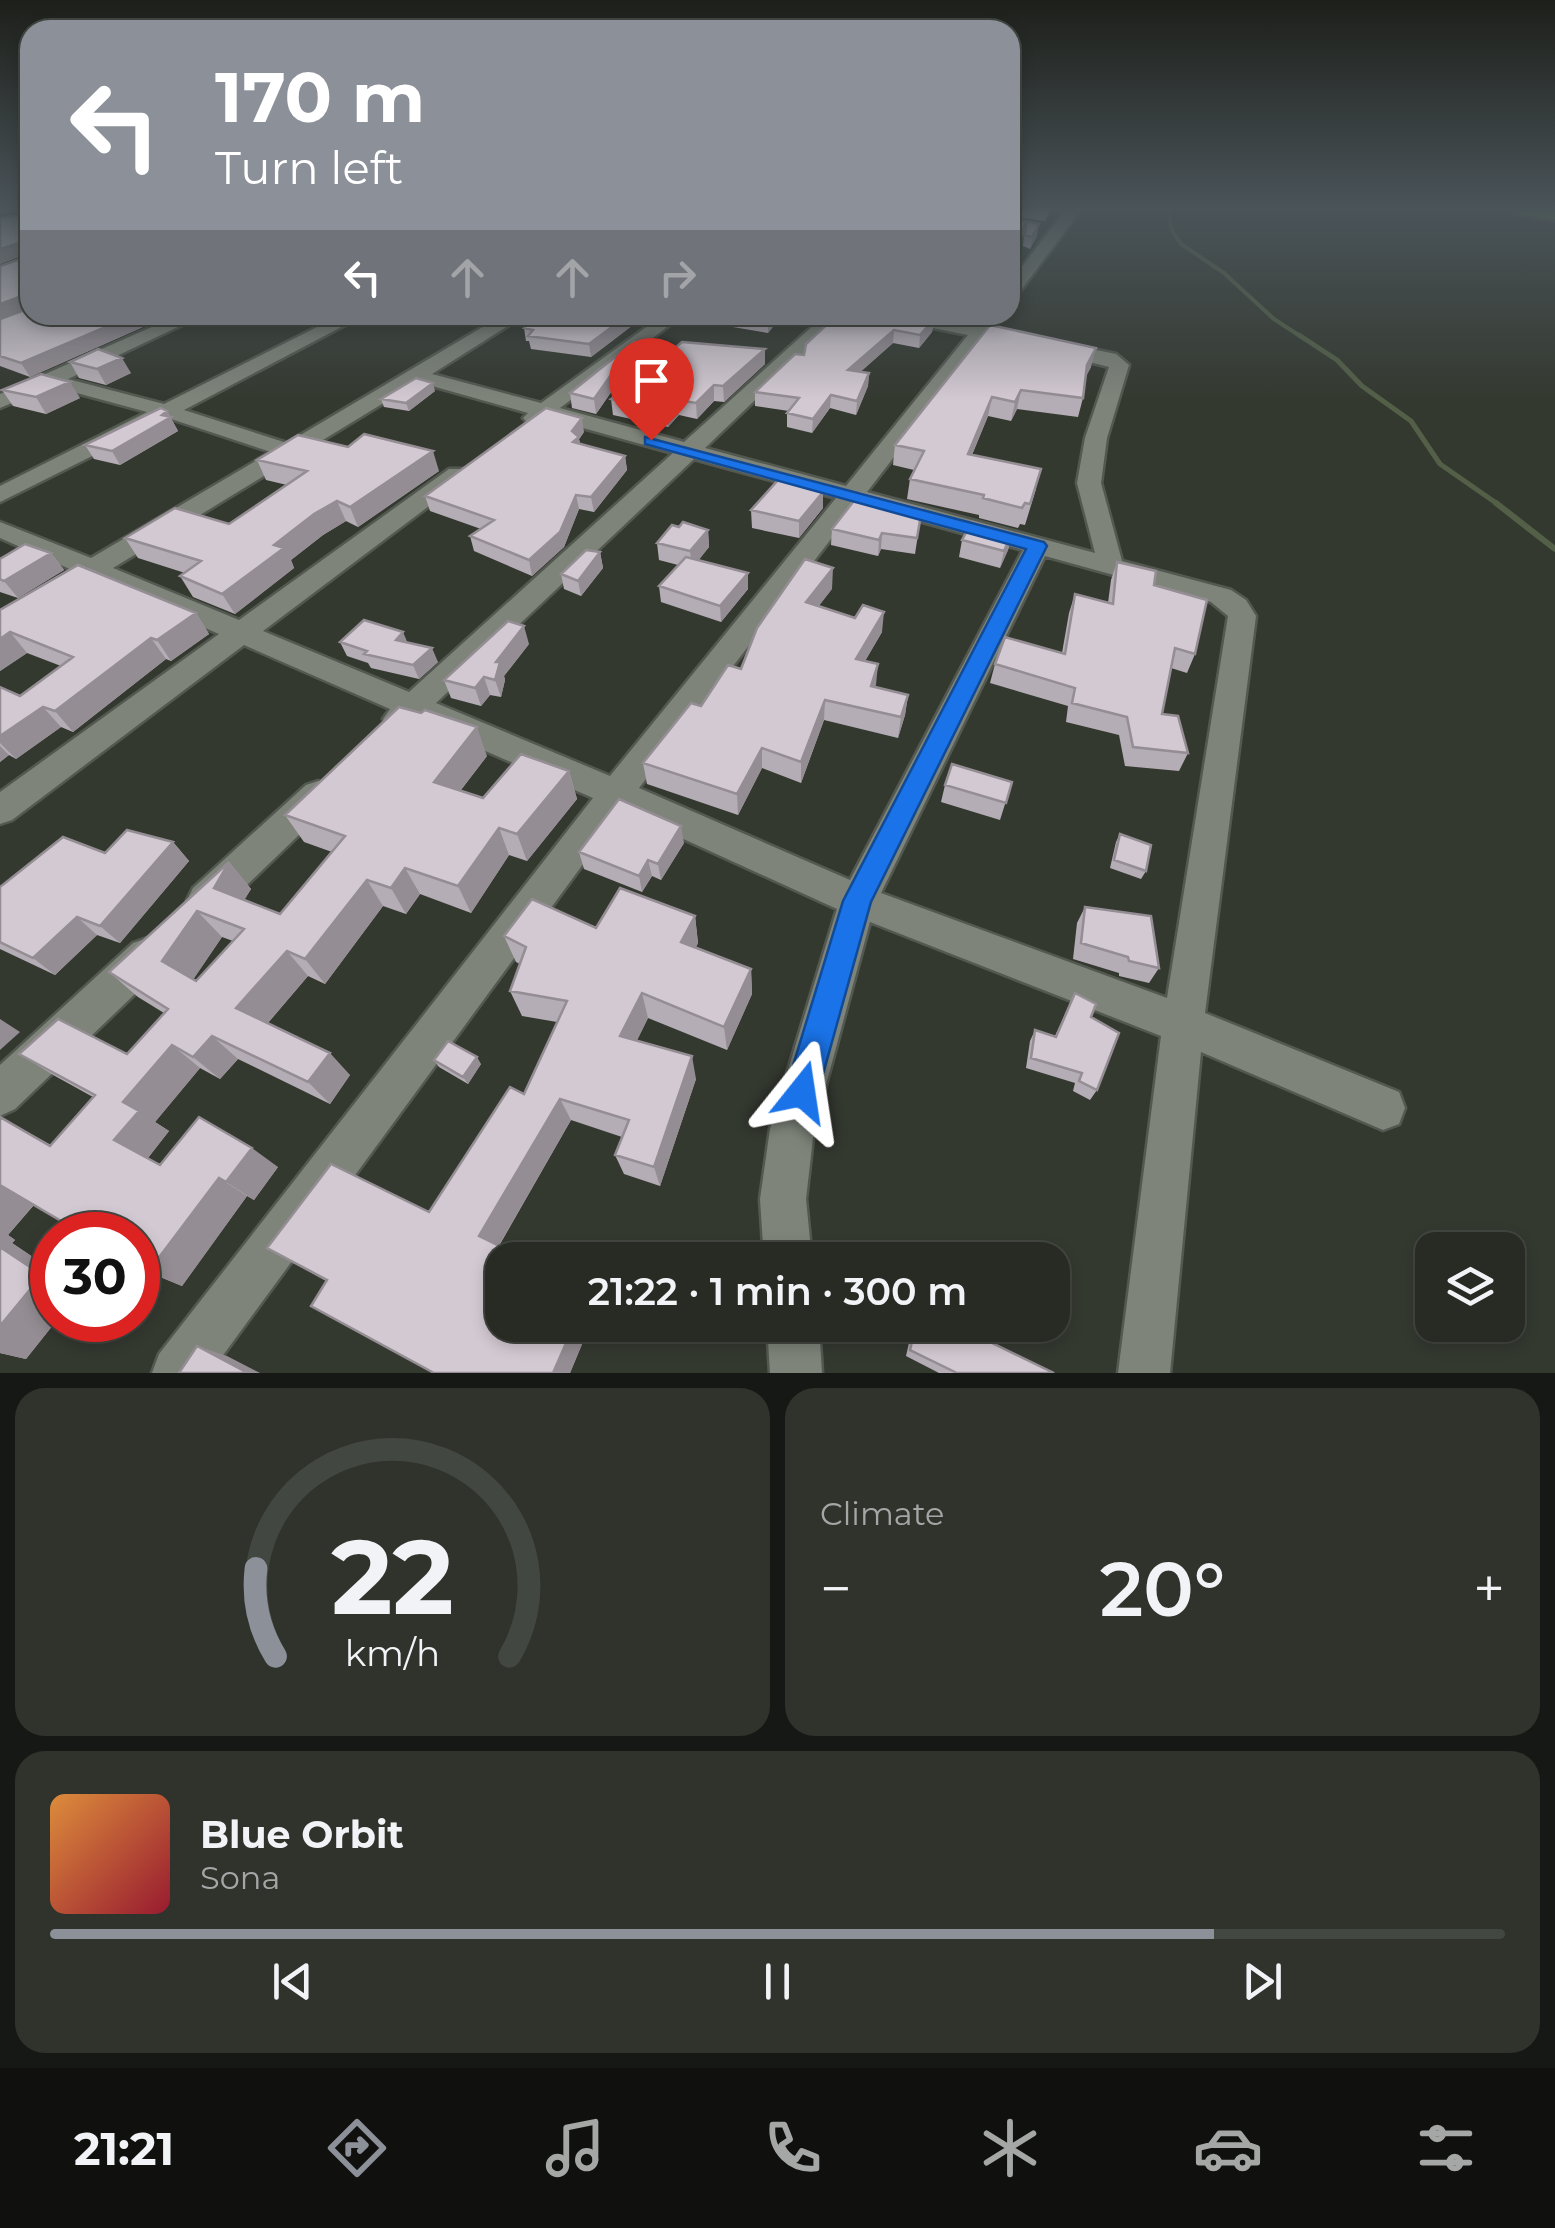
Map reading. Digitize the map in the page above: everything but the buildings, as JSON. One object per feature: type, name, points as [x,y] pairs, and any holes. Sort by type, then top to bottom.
[{"type":"street","points":[[0,402],[172,325]]},
{"type":"street","points":[[0,494],[335,325]]},
{"type":"street","points":[[61,588],[499,325]]},
{"type":"street","points":[[513,434],[660,325]]},
{"type":"street","points":[[383,734],[824,325]]},
{"type":"street","points":[[956,325],[1109,358],[1118,365],[1096,438],[1089,483],[1111,567]]},
{"type":"street","points":[[178,1373],[616,793],[847,496],[1007,333]]},
{"type":"street","points":[[414,375],[1220,596],[1236,606],[1242,616],[1183,1024],[1144,1373]]},
{"type":"street","points":[[50,380],[167,411],[290,451]]},
{"type":"street","points":[[0,810],[481,457]]},
{"type":"street","points":[[0,529],[858,901],[1183,1024],[1383,1108]]},
{"type":"street","points":[[787,1242],[784,1199],[792,1129],[831,983],[858,901],[1037,546]]},
{"type":"street","points":[[0,1094],[341,774]]},
{"type":"street","points":[[794,1342],[796,1373]]},
{"type":"waterway","points":[[1221,271],[1274,319],[1303,338]]},
{"type":"waterway","points":[[1299,335],[1337,360],[1362,386],[1411,421],[1440,464],[1499,505]]},
{"type":"waterway","points":[[1496,503],[1555,549]]},
{"type":"route","points":[[651,440],[1037,546],[858,901],[802,1092]]}]
